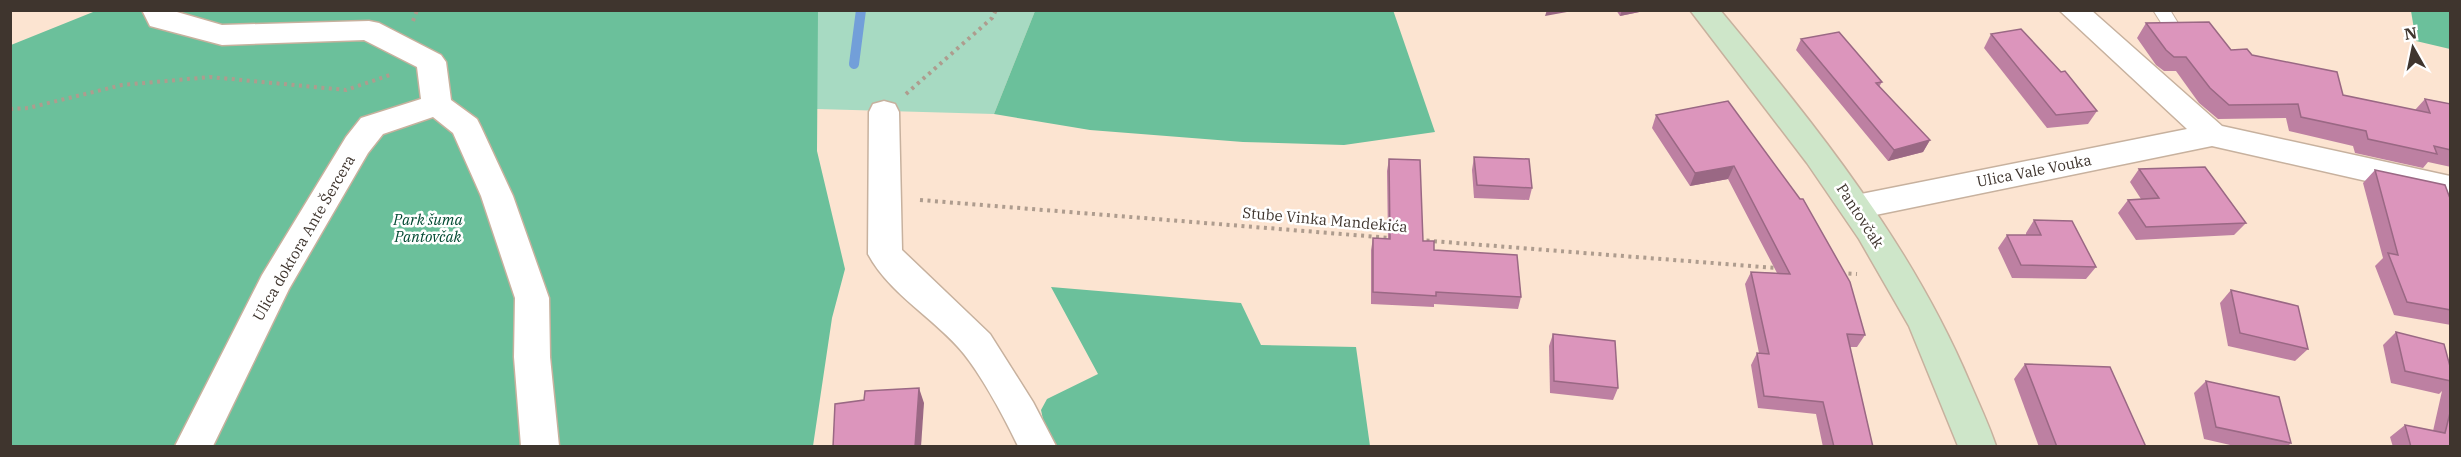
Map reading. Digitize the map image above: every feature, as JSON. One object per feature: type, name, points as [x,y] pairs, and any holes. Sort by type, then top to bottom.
[{"type":"main road","name":"Pantovčak","points":[[1704,10],[1856,207],[1917,307],[1938,348],[1977,447]]},
{"type":"street","points":[[156,10],[160,19],[222,35],[369,30],[431,62],[436,105],[466,127],[497,196],[532,298],[532,357],[540,447]]},
{"type":"street","points":[[2073,10],[2157,83],[2212,135]]},
{"type":"street","name":"Ulica doktora Ante Šercera","points":[[194,447],[274,284],[357,145],[372,126],[436,105]]},
{"type":"street","points":[[884,112],[885,254],[909,280],[977,344],[1020,413],[1036,447]]},
{"type":"street","name":"Ulica Vale Vouka","points":[[1856,207],[2212,135],[2451,188]]},
{"type":"lane","points":[[2161,10],[2173,28]]},
{"type":"path","points":[[884,112],[939,68],[996,10]]},
{"type":"path","points":[[10,109],[28,108],[122,85],[210,77],[346,90],[387,76],[407,63],[411,51]]},
{"type":"path","name":"Stube Vinka Mandekića","points":[[886,197],[1396,238]]},
{"type":"path","name":"Stube Vinka Mandekića","points":[[1408,239],[1786,268]]},
{"type":"path","points":[[1834,272],[1857,274]]},
{"type":"green space","name":"Park šuma Pantovčak","points":[[98,10],[818,11],[817,151],[845,269],[832,318],[813,446],[11,446],[11,45]]},
{"type":"green space","points":[[1393,10],[1435,132],[1344,145],[1243,142],[1090,130],[994,114],[1035,11]]},
{"type":"green space","points":[[817,11],[1035,11],[994,114],[817,109]]},
{"type":"green space","points":[[2411,11],[2450,11],[2450,49],[2416,41]]},
{"type":"green space","points":[[1051,287],[1241,303],[1261,345],[1356,347],[1370,446],[1056,446],[1044,424],[1041,410],[1047,399],[1098,374]]},
{"type":"building","points":[[2209,22],[2231,50],[2247,49],[2252,55],[2337,72],[2343,95],[2430,113],[2425,99],[2451,104],[2451,150],[2434,146],[2437,154],[2368,139],[2366,131],[2301,117],[2298,104],[2229,105],[2210,88],[2186,57],[2174,57],[2166,50],[2146,23]]},
{"type":"building","points":[[2021,29],[2061,72],[2065,71],[2097,111],[2056,115],[1991,34]]},
{"type":"building","points":[[1839,32],[1882,82],[1876,83],[1930,140],[1894,150],[1801,39]]},
{"type":"building","points":[[1728,101],[1800,199],[1803,199],[1850,282],[1865,335],[1847,334],[1873,447],[1834,447],[1823,402],[1764,396],[1757,353],[1769,354],[1751,272],[1790,274],[1734,166],[1695,173],[1656,115]]},
{"type":"building","points":[[1474,157],[1529,159],[1532,188],[1477,185]]},
{"type":"building","points":[[1389,159],[1420,160],[1423,241],[1434,241],[1434,250],[1517,255],[1521,297],[1436,292],[1436,296],[1373,292],[1373,238],[1390,239]]},
{"type":"building","points":[[2205,167],[2246,223],[2146,227],[2128,200],[2159,198],[2139,169]]},
{"type":"building","points":[[2375,170],[2445,185],[2451,201],[2451,310],[2407,302],[2388,253],[2398,255]]},
{"type":"building","points":[[2034,220],[2072,221],[2096,267],[2021,265],[2007,235],[2041,235]]},
{"type":"building","points":[[2231,290],[2298,306],[2308,349],[2240,333]]},
{"type":"building","points":[[2396,332],[2444,344],[2451,370],[2451,381],[2405,371]]},
{"type":"building","points":[[1553,334],[1615,341],[1618,388],[1554,381]]},
{"type":"building","points":[[2025,364],[2110,367],[2146,447],[2057,447]]},
{"type":"building","points":[[2206,381],[2279,397],[2291,443],[2216,427]]},
{"type":"building","points":[[919,388],[915,447],[833,447],[835,404],[864,400],[865,391]]},
{"type":"building","points":[[2451,409],[2451,447],[2411,447],[2405,425],[2445,433]]},
{"type":"waterway","points":[[854,64],[861,10]]}]
